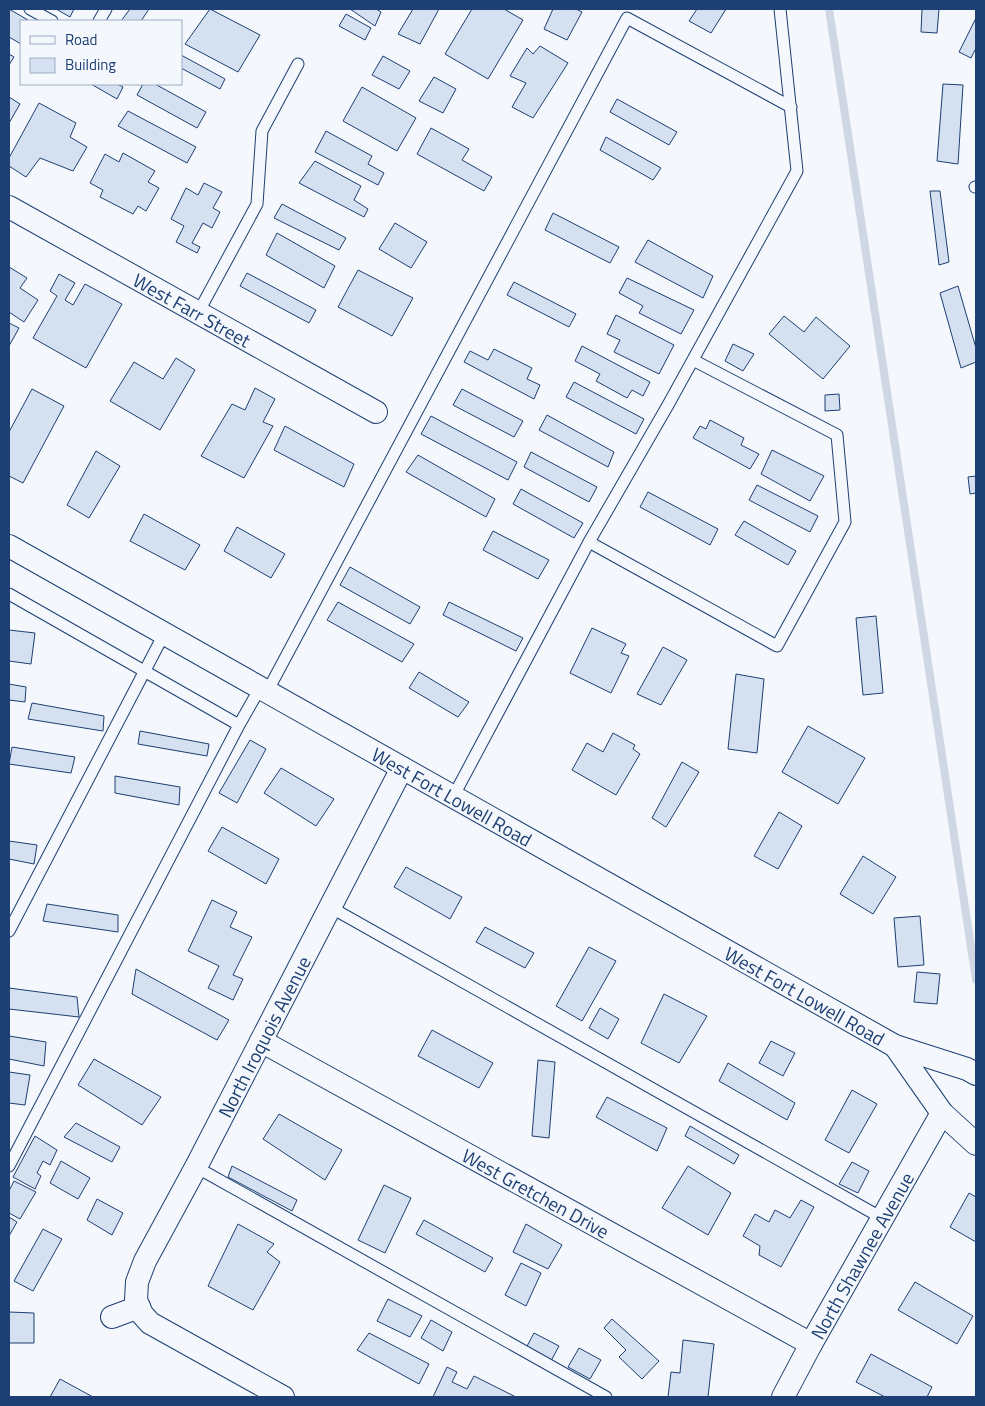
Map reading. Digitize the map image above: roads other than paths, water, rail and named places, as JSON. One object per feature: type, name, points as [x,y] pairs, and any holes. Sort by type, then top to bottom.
[{"type":"street","name":"West Farr Street","points":[[9,207],[376,412]]},
{"type":"street","name":"West Fort Lowell Road","points":[[9,546],[895,1046],[972,1071]]},
{"type":"street","name":"North Iroquois Avenue","points":[[139,1307],[136,1300],[137,1282],[145,1261],[196,1167],[402,768]]},
{"type":"street","name":"West Gretchen Drive","points":[[261,1041],[811,1344]]},
{"type":"street","name":"West Fort Lowell Road","points":[[895,1046],[942,1113],[976,1144]]},
{"type":"street","name":"North Shawnee Avenue","points":[[783,1397],[942,1113]]},
{"type":"street","points":[[112,1317],[139,1307],[142,1314],[150,1322],[283,1397]]},
{"type":"lane","points":[[30,9],[50,20]]},
{"type":"lane","points":[[100,20],[106,9]]},
{"type":"lane","points":[[454,797],[589,542],[693,360],[797,171],[780,9]]},
{"type":"lane","points":[[9,1166],[239,725],[264,690],[627,18],[791,107]]},
{"type":"lane","points":[[198,313],[257,204],[262,131],[298,64]]},
{"type":"lane","points":[[589,542],[778,646],[845,522],[837,435],[693,360]]},
{"type":"lane","points":[[9,594],[239,725]]},
{"type":"lane","points":[[9,931],[164,634]]},
{"type":"lane","points":[[330,907],[882,1218]]},
{"type":"lane","points":[[196,1167],[606,1397]]},
{"type":"waterway","points":[[829,9],[976,980]]}]
